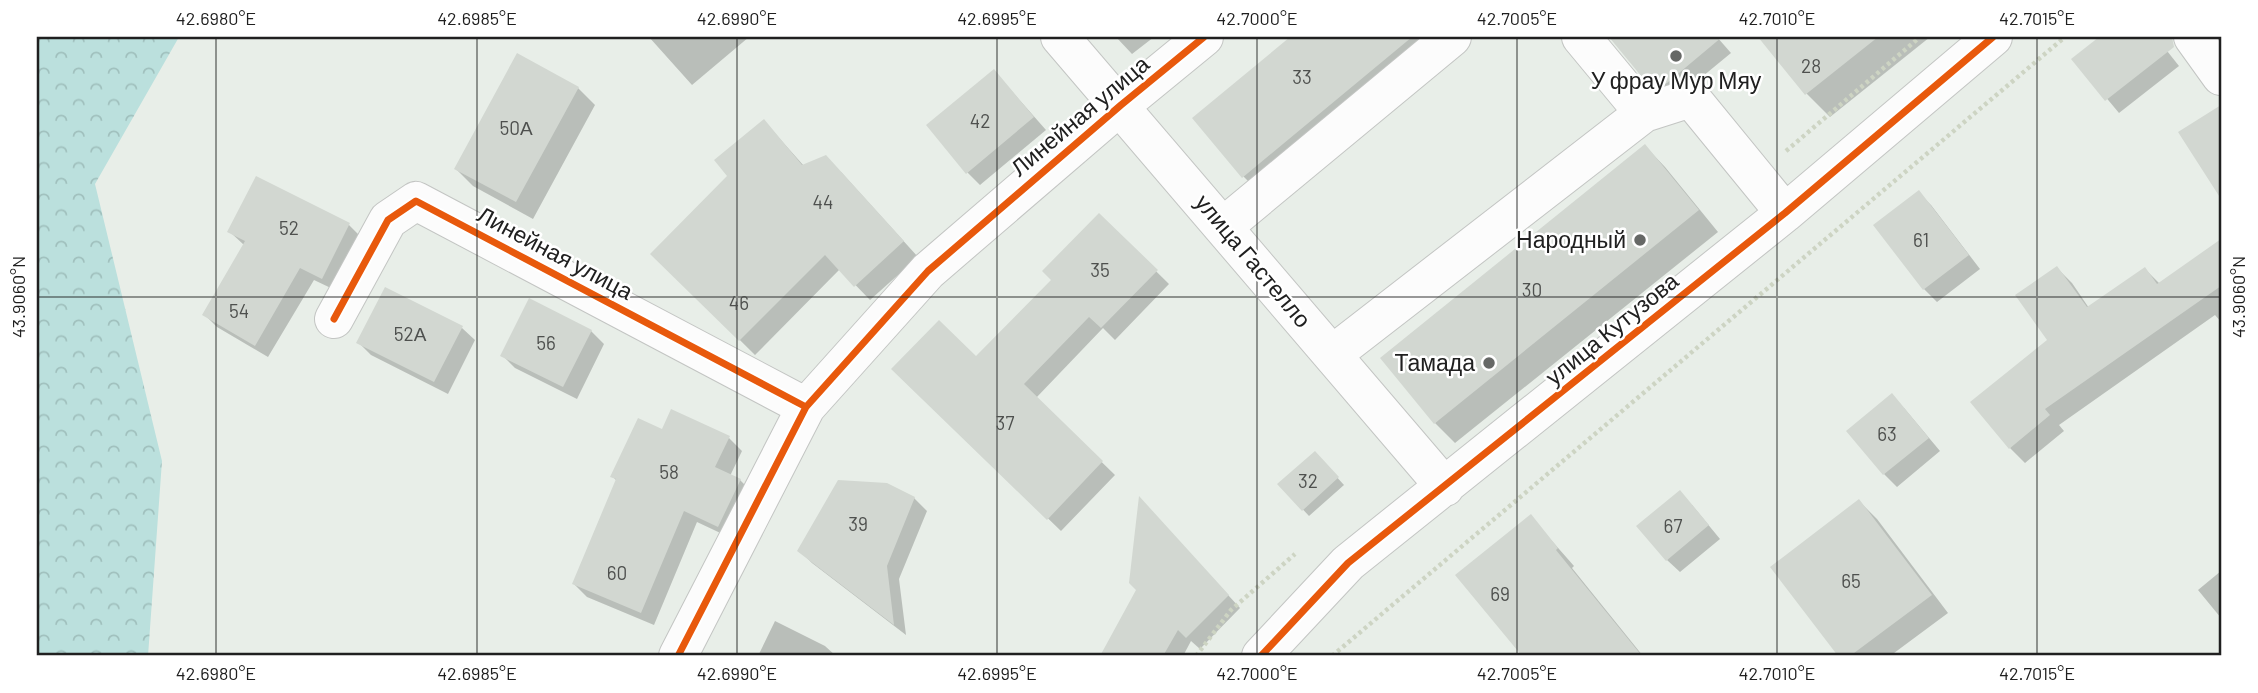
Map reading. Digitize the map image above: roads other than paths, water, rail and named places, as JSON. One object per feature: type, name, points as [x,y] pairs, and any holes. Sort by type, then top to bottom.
[{"type":"street","name":"улица Гастелло","points":[[1060,37],[1121,105],[1445,487]]},
{"type":"street","name":"Линейная улица","points":[[678,656],[806,407],[928,271],[1204,37]]},
{"type":"street","points":[[1224,226],[1452,37]]},
{"type":"street","points":[[1581,37],[1644,113]]},
{"type":"street","name":"улица Кутузова","points":[[1261,656],[1349,563],[1786,213],[1993,37]]},
{"type":"street","points":[[2193,37],[2221,76]]},
{"type":"street","points":[[1333,354],[1644,113],[1691,98],[1786,213]]},
{"type":"street","name":"Линейная улица","points":[[334,319],[388,220],[416,201],[806,407]]},
{"type":"place","name":"У фрау Мур Мяу","points":[[1676,56]]},
{"type":"place","name":"Народный","points":[[1640,240]]},
{"type":"place","name":"Тамада","points":[[1489,363]]}]
